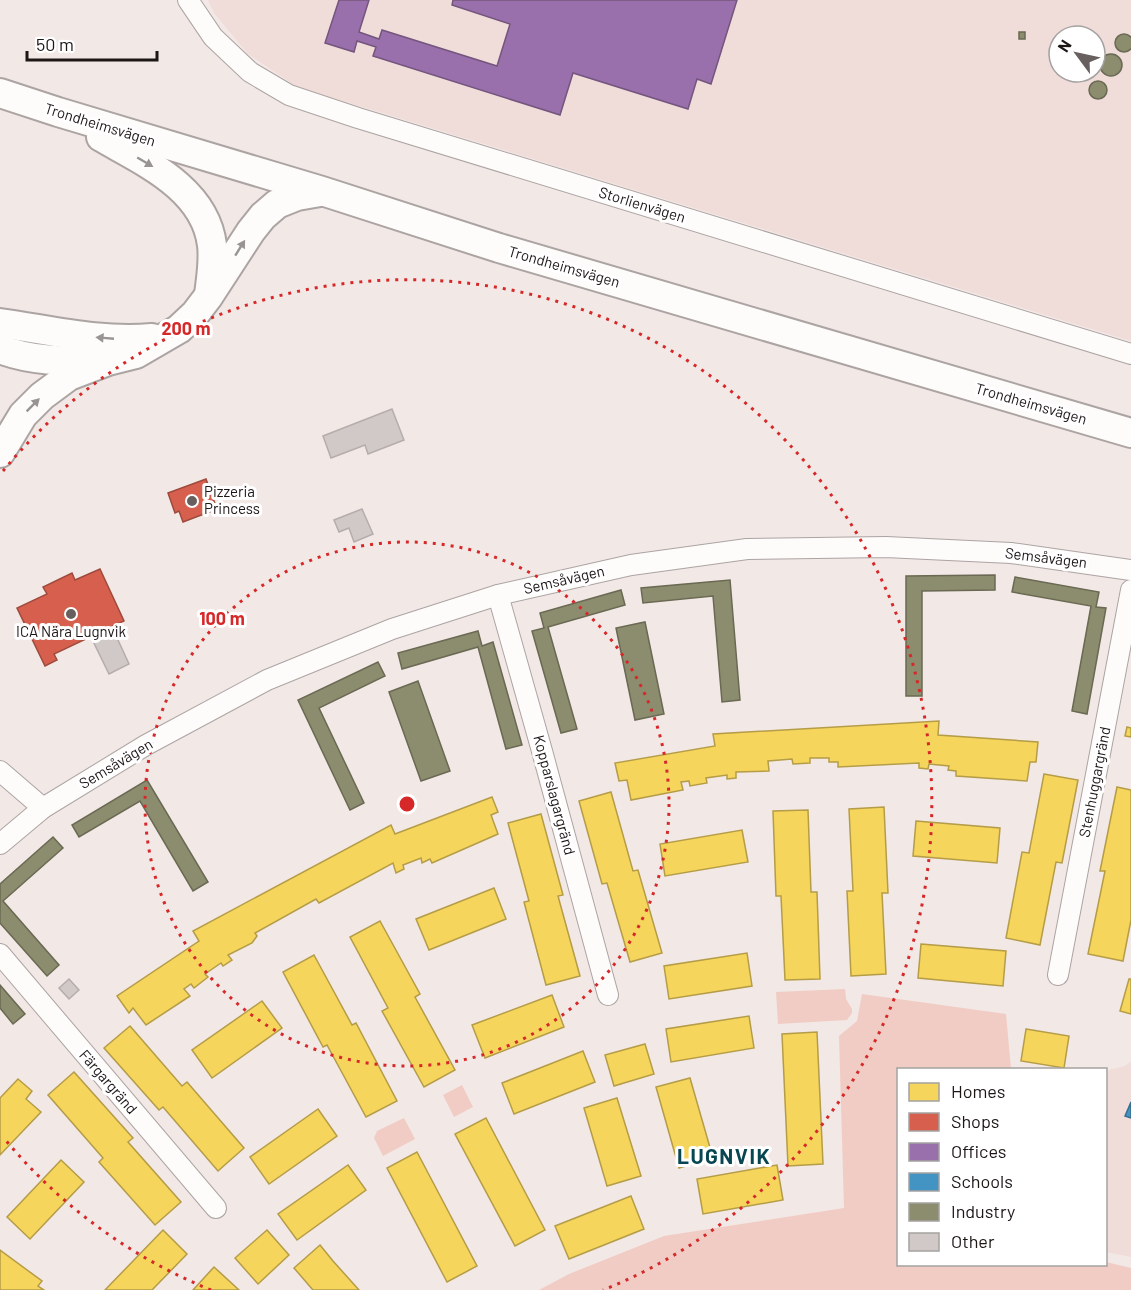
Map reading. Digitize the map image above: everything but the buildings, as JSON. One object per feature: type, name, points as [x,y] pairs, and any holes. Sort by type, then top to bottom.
[{"type":"main road","name":"Trondheimsvägen","points":[[0,93],[322,191],[499,248],[1131,433]]},
{"type":"main road","points":[[58,112],[155,168],[193,201],[205,221],[212,243],[212,268],[208,297]]},
{"type":"main road","points":[[0,453],[23,415],[42,396],[69,376],[108,361],[136,354],[179,329],[208,297],[251,231],[277,204],[297,196],[322,191]]},
{"type":"main road","points":[[0,323],[103,339],[135,340],[163,337]]},
{"type":"main road","points":[[0,349],[13,354],[44,359],[108,361]]},
{"type":"street","name":"Storlienvägen","points":[[188,0],[213,37],[250,72],[289,94],[358,118],[1131,354]]},
{"type":"street","name":"Semsåvägen","points":[[0,844],[43,808],[146,745],[267,680],[392,629],[498,595],[631,565],[747,549],[886,547],[1011,553],[1131,570]]},
{"type":"street","name":"Stenhuggargränd","points":[[1058,975],[1131,590]]},
{"type":"street","name":"Kopparslagargränd","points":[[498,595],[608,995]]},
{"type":"street","points":[[0,771],[43,808]]},
{"type":"street","name":"Färgargränd","points":[[0,954],[216,1208]]},
{"type":"shaded area","points":[[208,0],[1131,0],[1131,341],[297,87],[248,54],[214,13]]},
{"type":"shaded area","points":[[845,989],[846,999],[852,1009],[847,1020],[778,1024],[776,992]]},
{"type":"shaded area","points":[[862,994],[1006,1014],[1011,1068],[897,1068],[897,1266],[1107,1266],[1107,1262],[1131,1268],[1131,1290],[539,1290],[569,1274],[664,1236],[844,1208],[839,1036],[857,1021]]},
{"type":"shaded area","points":[[1131,1063],[1131,1257],[1107,1252],[1107,1073],[1109,1070]]},
{"type":"shaded area","points":[[462,1085],[473,1107],[454,1117],[443,1095]]},
{"type":"shaded area","points":[[404,1118],[415,1139],[383,1156],[374,1138],[377,1131]]},
{"type":"place","name":"Pizzeria Princess","points":[[192,501]]},
{"type":"place","name":"ICA Nära Lugnvik","points":[[71,614]]},
{"type":"district","name":"LUGNVIK","points":[[724,1157]]}]
